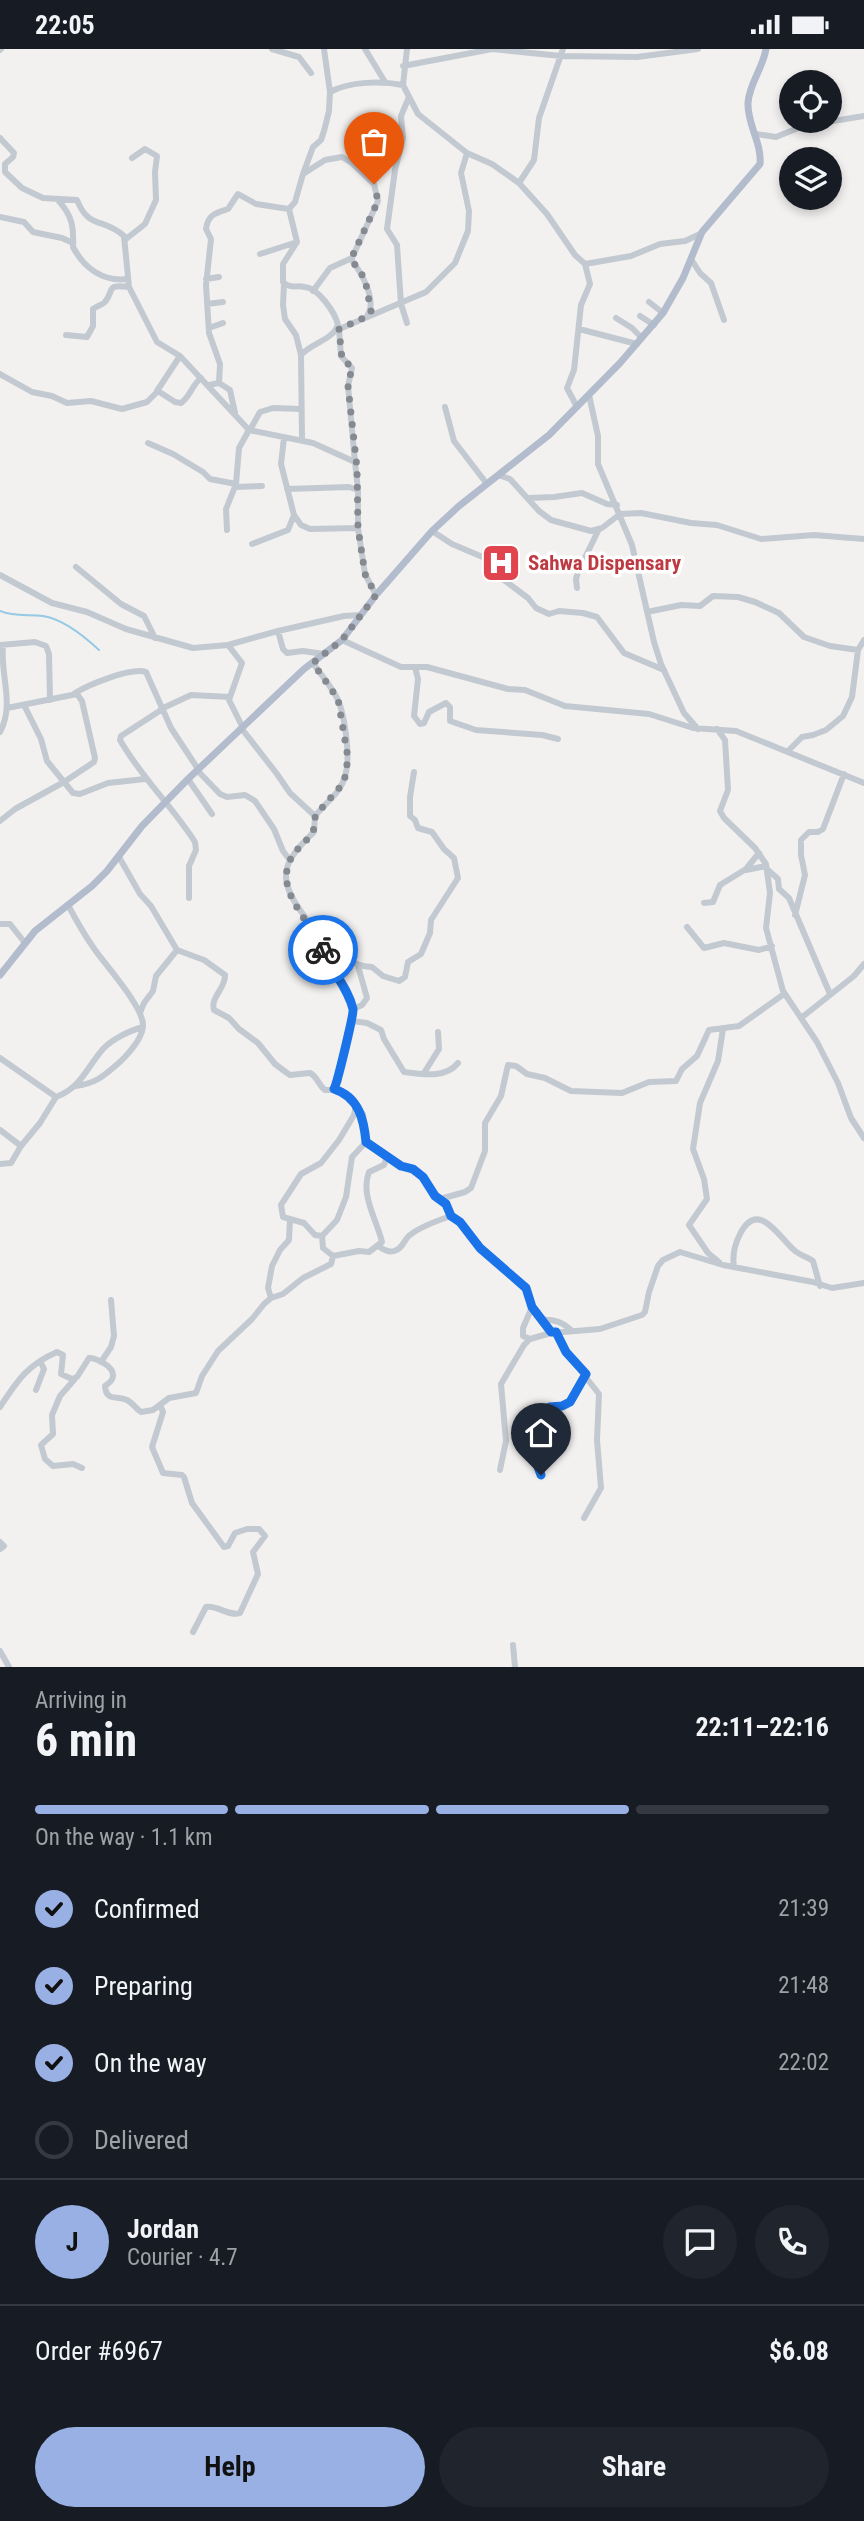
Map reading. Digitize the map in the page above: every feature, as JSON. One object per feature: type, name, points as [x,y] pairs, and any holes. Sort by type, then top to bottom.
[{"type":"main road","points":[[0,975],[25,943],[52,917],[92,886],[165,801],[313,663],[342,640],[376,595],[432,531],[549,435],[654,325],[677,291],[700,234],[758,168],[761,157],[748,103],[766,49]]},
{"type":"street","points":[[272,49],[299,57],[311,73]]},
{"type":"street","points":[[289,209],[295,202],[313,147],[321,138],[329,111],[330,92],[324,49]]},
{"type":"street","points":[[365,49],[385,82]]},
{"type":"street","points":[[407,49],[403,85],[423,119],[467,153],[519,183],[547,214],[578,259],[585,264],[590,284],[581,306],[575,370],[567,388],[577,407]]},
{"type":"street","points":[[403,66],[492,49],[562,53],[644,53],[698,49]]},
{"type":"street","points":[[519,183],[534,160],[539,118],[562,53]]},
{"type":"street","points":[[330,92],[341,87],[385,82],[403,85]]},
{"type":"street","points":[[407,323],[401,304],[397,245],[387,229],[394,170],[403,138],[402,113],[408,97]]},
{"type":"street","points":[[756,134],[776,137],[803,126],[864,116]]},
{"type":"street","points":[[0,138],[13,153],[13,157],[4,163],[5,172],[22,188],[43,198],[78,200],[87,219],[110,226],[126,239]]},
{"type":"street","points":[[132,158],[145,149],[157,156],[156,200],[145,224],[126,239],[124,250],[129,287],[133,298],[139,303],[152,336],[161,346],[180,356],[250,430],[313,443],[355,462]]},
{"type":"street","points":[[301,355],[338,329],[426,292],[458,258],[468,231],[469,211],[461,173],[467,153]]},
{"type":"street","points":[[303,174],[325,160],[342,157],[374,184],[378,201],[351,259],[330,268],[313,291]]},
{"type":"street","points":[[219,383],[220,367],[209,328],[206,279],[211,239],[206,225],[214,213],[228,209],[238,194],[256,204],[289,209]]},
{"type":"street","points":[[55,198],[68,212],[75,231],[73,243],[76,252],[100,276],[127,279]]},
{"type":"street","points":[[289,209],[297,242],[283,264],[283,305],[285,319],[296,335],[301,355],[302,440]]},
{"type":"street","points":[[0,216],[24,222],[33,232],[73,243]]},
{"type":"street","points":[[585,264],[631,256],[663,243],[685,241],[700,234]]},
{"type":"street","points":[[260,254],[297,242]]},
{"type":"street","points":[[351,259],[365,281],[371,309],[368,316]]},
{"type":"street","points":[[691,260],[711,283],[724,320]]},
{"type":"street","points":[[206,279],[219,277]]},
{"type":"street","points":[[284,284],[288,287],[306,286],[328,304],[337,320],[341,356],[352,367],[348,386],[358,490],[358,528],[365,574],[376,595]]},
{"type":"street","points":[[66,335],[87,337],[93,326],[93,309],[105,301],[108,292],[114,287],[129,287]]},
{"type":"street","points":[[208,304],[223,302]]},
{"type":"street","points":[[649,302],[663,313]]},
{"type":"street","points":[[640,316],[654,325]]},
{"type":"street","points":[[616,318],[634,329],[639,341]]},
{"type":"street","points":[[209,328],[223,323]]},
{"type":"street","points":[[579,329],[639,341]]},
{"type":"street","points":[[0,374],[32,392],[71,404],[91,401],[125,409],[146,402],[157,391],[180,356]]},
{"type":"street","points":[[157,391],[162,391],[175,402],[181,403],[201,378]]},
{"type":"street","points":[[209,385],[219,383],[232,393],[235,414]]},
{"type":"street","points":[[589,395],[598,436],[598,464],[634,552],[647,612],[664,670],[684,713],[698,729]]},
{"type":"street","points":[[445,407],[454,441],[487,484]]},
{"type":"street","points":[[227,530],[226,509],[236,486],[239,449],[260,412],[273,408],[301,409]]},
{"type":"street","points":[[284,438],[281,461],[286,489],[294,515],[304,528],[358,528]]},
{"type":"street","points":[[148,443],[173,454],[210,479],[236,486],[262,486]]},
{"type":"street","points":[[498,475],[510,479],[539,511],[551,520],[587,530],[598,530]]},
{"type":"street","points":[[286,489],[349,487],[358,490]]},
{"type":"street","points":[[528,498],[582,493],[607,504],[617,505]]},
{"type":"street","points":[[577,588],[578,572],[598,530],[620,514],[641,513],[717,525],[761,539],[814,535],[864,539]]},
{"type":"street","points":[[252,544],[288,530],[294,515]]},
{"type":"street","points":[[432,531],[452,544],[492,561]]},
{"type":"street","points":[[76,567],[121,604],[144,616],[155,638]]},
{"type":"street","points":[[496,574],[536,608],[549,614],[557,610],[579,612],[597,618],[624,653],[664,670]]},
{"type":"street","points":[[0,575],[52,603],[87,612],[115,625],[155,638],[193,647],[228,645],[278,631],[360,615]]},
{"type":"street","points":[[647,612],[681,605],[697,607],[713,596],[737,597],[779,613],[804,637],[830,646],[858,650]]},
{"type":"street","points":[[278,631],[283,649],[287,653],[303,651],[324,654]]},
{"type":"street","points":[[342,640],[397,666],[428,667],[508,689],[525,690],[565,706],[649,715],[698,729],[736,731],[864,783]]},
{"type":"street","points":[[788,751],[802,737],[826,730],[843,716],[852,697],[858,650],[864,640]]},
{"type":"street","points":[[0,731],[7,708],[1,645],[35,642],[46,646],[49,654],[50,700]]},
{"type":"street","points":[[228,645],[240,658],[242,666],[230,697],[231,706],[242,729],[289,793],[315,816],[314,832],[289,859],[287,874],[290,893],[317,936],[328,962],[339,976],[353,1009],[339,1081],[334,1089]]},
{"type":"street","points":[[313,663],[338,699],[348,758],[345,777],[340,787],[315,816]]},
{"type":"street","points":[[415,667],[418,679],[414,716],[418,723],[424,723],[429,712],[446,703],[450,707],[450,721],[472,730],[542,735],[558,739]]},
{"type":"street","points":[[7,708],[75,694],[121,673],[146,671],[161,710],[198,769],[220,794],[227,797],[245,795],[255,801],[274,829],[289,859]]},
{"type":"street","points":[[0,821],[15,809],[94,762],[82,701],[75,694]]},
{"type":"street","points":[[189,898],[189,866],[195,842],[145,779],[120,738],[161,710],[191,695],[230,697]]},
{"type":"street","points":[[24,705],[41,739],[47,761],[76,795],[108,783],[145,779]]},
{"type":"street","points":[[717,729],[725,740],[728,790],[720,811],[759,853],[779,880],[779,889],[787,896],[830,994]]},
{"type":"street","points":[[317,936],[335,945],[358,966],[372,967],[386,978],[402,979],[408,963],[421,954],[432,920],[457,880],[454,858],[432,832],[418,828],[410,816],[414,772]]},
{"type":"street","points":[[795,915],[805,875],[801,840],[809,832],[823,829],[844,774]]},
{"type":"street","points":[[188,779],[212,814]]},
{"type":"street","points":[[704,903],[713,902],[720,885],[744,870],[759,853]]},
{"type":"street","points":[[119,856],[177,950],[204,960],[225,975],[226,981],[213,1002],[214,1010],[226,1015],[243,1033],[258,1043],[275,1064],[290,1075],[310,1073],[317,1077],[325,1090],[342,1092],[363,1114],[366,1142],[387,1157],[419,1173],[432,1193],[446,1204],[451,1216],[460,1222],[480,1248],[526,1288],[532,1307],[554,1332],[599,1394],[597,1440],[601,1488],[584,1518]]},
{"type":"street","points":[[744,870],[767,867]]},
{"type":"street","points":[[767,867],[770,893],[765,928],[785,994],[828,1062],[848,1110],[864,1138]]},
{"type":"street","points":[[68,905],[95,950],[141,1013]]},
{"type":"street","points":[[0,924],[10,924],[25,943]]},
{"type":"street","points":[[687,927],[705,948],[724,943],[759,950],[772,946]]},
{"type":"street","points":[[75,1086],[94,1083],[134,1046],[143,1027],[141,1013],[144,1003],[151,995],[156,977],[177,950]]},
{"type":"street","points":[[801,1018],[857,973],[864,964]]},
{"type":"street","points":[[353,1009],[367,999],[358,966]]},
{"type":"street","points":[[440,1199],[471,1188],[485,1151],[485,1123],[501,1096],[508,1065],[516,1066],[527,1074],[545,1077],[571,1091],[622,1093],[649,1082],[676,1081],[682,1069],[697,1056],[709,1030],[742,1025],[785,994]]},
{"type":"street","points":[[352,1021],[378,1027],[402,1070],[445,1073],[458,1063]]},
{"type":"street","points":[[0,1164],[11,1163],[56,1097],[85,1077],[107,1045],[143,1027]]},
{"type":"street","points":[[723,1030],[718,1061],[700,1103],[693,1149],[704,1179],[707,1199],[689,1225],[708,1253],[723,1265]]},
{"type":"street","points":[[424,1073],[439,1049],[438,1032]]},
{"type":"street","points":[[0,1058],[56,1097]]},
{"type":"street","points":[[322,1236],[316,1235],[304,1223],[282,1215],[281,1205],[301,1174],[321,1163],[339,1140],[354,1115],[356,1105]]},
{"type":"street","points":[[0,1130],[21,1146]]},
{"type":"street","points":[[366,1142],[352,1157],[349,1186],[337,1220],[322,1236],[323,1248],[333,1256],[370,1251],[382,1240],[368,1202],[367,1176],[372,1169],[386,1164],[387,1157]]},
{"type":"street","points":[[378,1246],[395,1251],[407,1237],[421,1227],[451,1216]]},
{"type":"street","points":[[271,1298],[268,1288],[272,1266],[289,1240],[290,1219]]},
{"type":"street","points":[[734,1266],[733,1254],[746,1224],[753,1220],[763,1221],[794,1250],[813,1261],[820,1286]]},
{"type":"street","points":[[500,1470],[506,1441],[501,1384],[530,1339],[554,1332],[600,1329],[642,1315],[658,1266],[663,1260],[678,1253],[831,1288],[864,1283]]},
{"type":"street","points":[[82,1468],[73,1464],[52,1467],[45,1459],[41,1445],[53,1434],[52,1415],[60,1396],[89,1358],[102,1362],[113,1374],[105,1389],[110,1397],[126,1399],[141,1412],[153,1410],[169,1398],[196,1393],[202,1376],[218,1351],[271,1298],[284,1294],[303,1278],[331,1264],[333,1256]]},
{"type":"street","points":[[102,1362],[114,1336],[111,1300]]},
{"type":"street","points":[[530,1339],[523,1336],[522,1331],[532,1307]]},
{"type":"street","points":[[542,1320],[551,1319],[571,1330]]},
{"type":"street","points":[[0,1407],[21,1375],[40,1361],[59,1352],[64,1359],[61,1375],[74,1380]]},
{"type":"street","points":[[36,1390],[44,1369],[40,1361]]},
{"type":"street","points":[[541,1475],[538,1467],[542,1457],[538,1417],[550,1407],[570,1402],[586,1374]]},
{"type":"street","points":[[160,1405],[163,1412],[152,1447],[163,1473],[184,1477],[192,1503],[224,1547],[228,1546],[235,1532],[259,1529],[265,1535],[253,1552],[258,1574],[240,1613],[234,1615],[212,1606],[206,1607],[193,1632]]},
{"type":"street","points":[[0,1542],[4,1546],[0,1549]]},
{"type":"street","points":[[513,1645],[514,1667]]},
{"type":"street","points":[[0,1651],[9,1667]]},
{"type":"waterway","points":[[0,611],[16,615],[43,616],[59,621],[81,634],[99,650]]},
{"type":"way so far","points":[[323,950],[307,919],[293,901],[287,883],[287,865],[298,847],[314,832],[315,816],[340,787],[345,777],[348,758],[338,699],[313,663],[342,640],[376,595],[365,574],[358,528],[357,468],[348,386],[352,367],[342,359],[339,335],[339,329],[368,316],[371,311],[365,279],[351,259],[378,201],[374,184]]},
{"type":"place","name":"Sahwa Dispensary","points":[[501,563]]},
{"type":"route","points":[[323,950],[339,976],[353,1009],[339,1081],[334,1089],[342,1092],[363,1114],[366,1142],[401,1166],[413,1169],[423,1177],[435,1196],[446,1204],[451,1216],[460,1222],[480,1248],[526,1288],[532,1307],[551,1332],[556,1332],[566,1352],[586,1374],[570,1402],[550,1407],[538,1417],[542,1457],[538,1467],[541,1475]]}]
